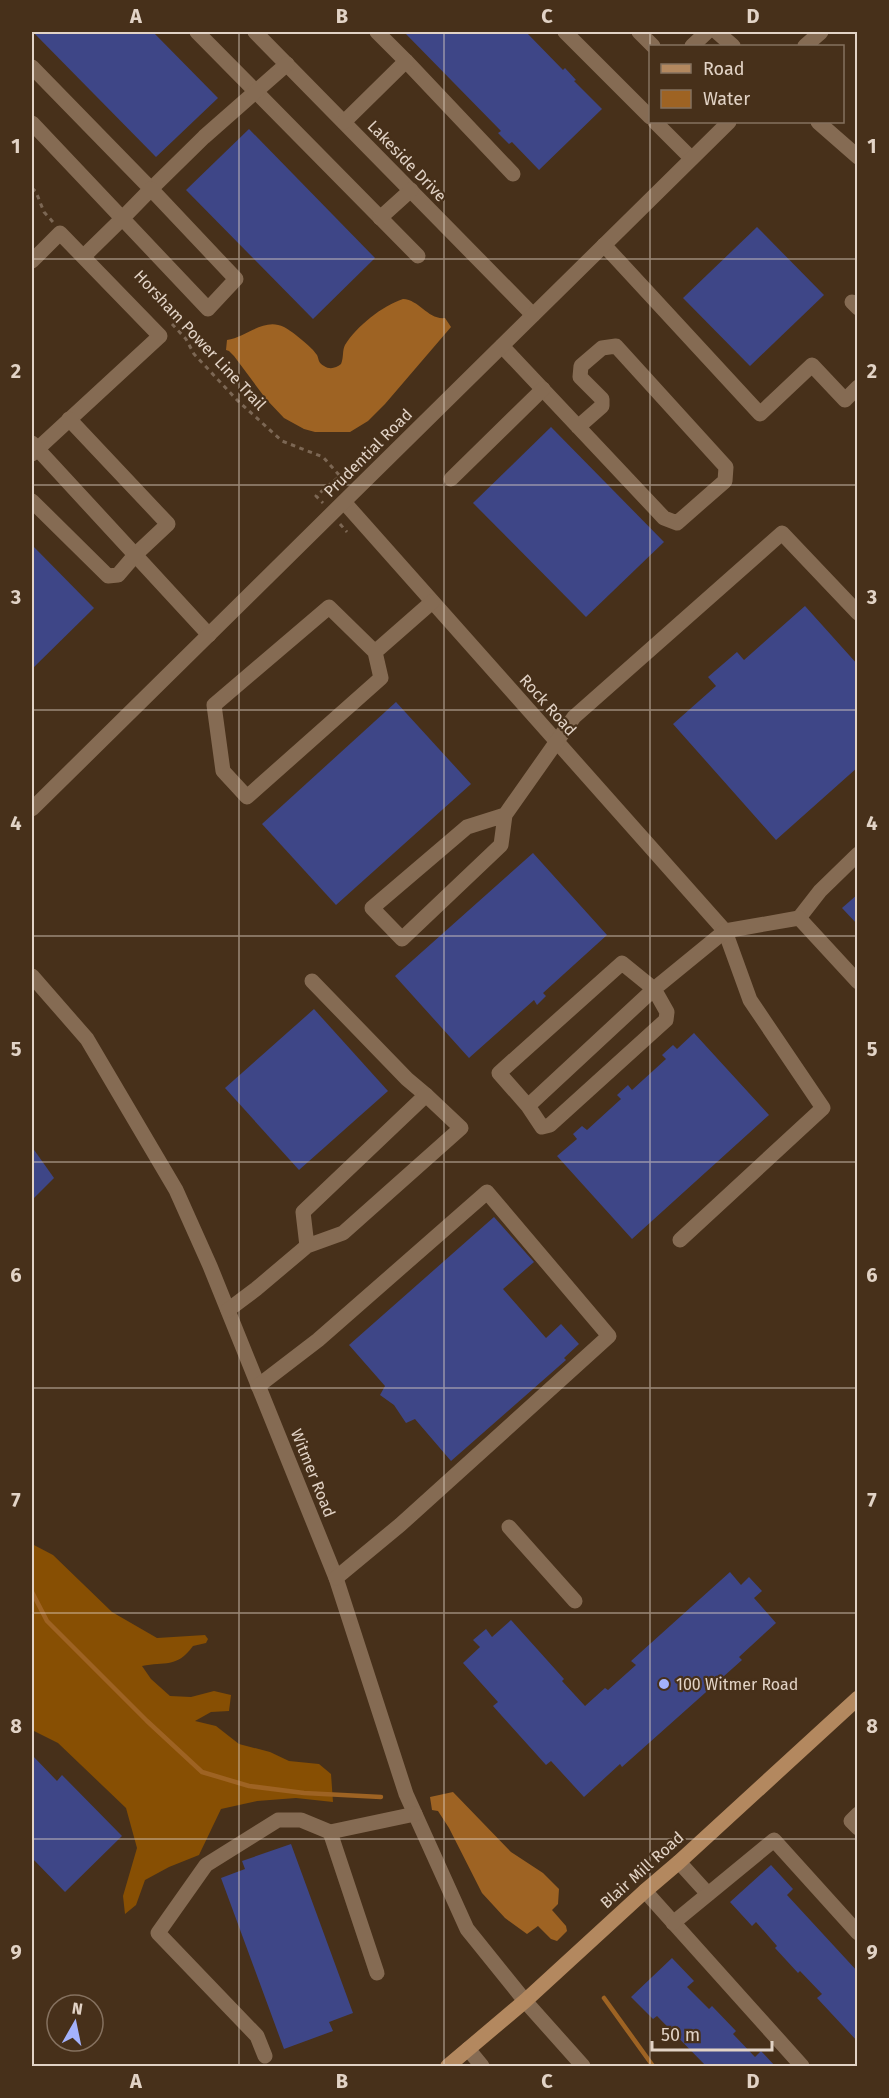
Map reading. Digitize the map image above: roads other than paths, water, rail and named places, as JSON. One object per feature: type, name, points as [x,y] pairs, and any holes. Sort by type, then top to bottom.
[{"type":"main road","name":"Blair Mill Road","points":[[448,2067],[525,2001],[858,1698]]},
{"type":"street","points":[[197,32],[418,256]]},
{"type":"street","name":"Lakeside Drive","points":[[255,32],[533,315]]},
{"type":"street","points":[[377,32],[513,174]]},
{"type":"street","points":[[565,32],[649,115]]},
{"type":"street","points":[[639,32],[652,45]]},
{"type":"street","points":[[693,45],[707,32]]},
{"type":"street","points":[[717,32],[732,45]]},
{"type":"street","points":[[806,45],[821,32]]},
{"type":"street","points":[[344,123],[406,61]]},
{"type":"street","points":[[84,256],[204,137],[286,64]]},
{"type":"street","points":[[32,67],[236,279],[208,309],[32,123]]},
{"type":"street","points":[[656,123],[692,158]]},
{"type":"street","name":"Prudential Road","points":[[32,809],[728,123]]},
{"type":"street","points":[[819,123],[858,157]]},
{"type":"street","points":[[380,218],[411,190]]},
{"type":"street","points":[[32,261],[60,233],[160,336],[33,449],[136,554],[209,635]]},
{"type":"street","points":[[604,244],[760,414],[812,365],[845,400],[858,387]]},
{"type":"street","points":[[502,346],[543,389],[578,427],[664,518],[677,523],[725,481],[726,467],[616,346],[602,348],[581,366],[580,377],[602,399],[602,406],[578,427]]},
{"type":"street","points":[[451,479],[543,389]]},
{"type":"street","points":[[32,501],[108,576],[118,575],[136,554],[168,524],[69,419]]},
{"type":"street","name":"Rock Road","points":[[344,502],[725,931]]},
{"type":"street","points":[[505,815],[467,827],[372,908],[402,939],[501,845],[505,815],[558,743],[574,717],[782,533],[858,613]]},
{"type":"street","points":[[375,652],[432,602]]},
{"type":"street","points":[[329,607],[375,652],[381,678],[246,797],[223,771],[214,705],[329,607]]},
{"type":"street","points":[[528,1106],[654,989],[725,931],[799,918],[820,891],[858,854]]},
{"type":"street","points":[[799,918],[858,982]]},
{"type":"street","points":[[680,1240],[823,1108],[750,1000],[725,931]]},
{"type":"street","points":[[622,963],[654,989],[667,1012],[666,1020],[550,1125],[542,1127],[528,1106],[499,1073],[622,963]]},
{"type":"street","name":"Witmer Road","points":[[32,976],[87,1039],[176,1190],[228,1310],[336,1578],[406,1794],[467,1929],[525,2001],[583,2067]]},
{"type":"street","points":[[228,1310],[308,1246],[343,1233],[461,1128],[407,1079],[312,981]]},
{"type":"street","points":[[308,1246],[303,1212],[426,1095]]},
{"type":"street","points":[[258,1386],[318,1340],[487,1192],[609,1336],[400,1525],[336,1578]]},
{"type":"street","points":[[509,1527],[575,1601]]},
{"type":"street","points":[[265,2056],[257,2036],[158,1933],[206,1865],[278,1820],[301,1820],[330,1832],[415,1814]]},
{"type":"street","points":[[858,1814],[851,1821],[858,1828]]},
{"type":"street","points":[[330,1832],[377,1972]]},
{"type":"street","points":[[673,1923],[774,1840],[858,1933]]},
{"type":"street","points":[[679,1862],[708,1894]]},
{"type":"street","points":[[645,1890],[802,2067]]},
{"type":"street","points":[[468,2049],[482,2067]]},
{"type":"water","points":[[403,299],[409,300],[434,316],[445,318],[451,327],[385,404],[368,421],[350,432],[315,432],[284,418],[266,399],[234,356],[226,350],[227,340],[262,326],[277,325],[288,329],[307,344],[322,365],[328,368],[335,367],[341,364],[345,345],[363,324]]},
{"type":"water","points":[[453,1792],[511,1852],[543,1873],[559,1889],[558,1904],[552,1910],[566,1926],[567,1931],[557,1941],[551,1939],[538,1926],[527,1934],[505,1918],[482,1893],[449,1828],[438,1811],[432,1810],[430,1797]]},
{"type":"waterway","points":[[32,1592],[47,1621],[147,1721],[202,1772],[249,1786],[304,1793],[381,1797]]},
{"type":"waterway","points":[[604,1998],[653,2066]]},
{"type":"place","name":"100 Witmer Road","points":[[664,1684]]}]
